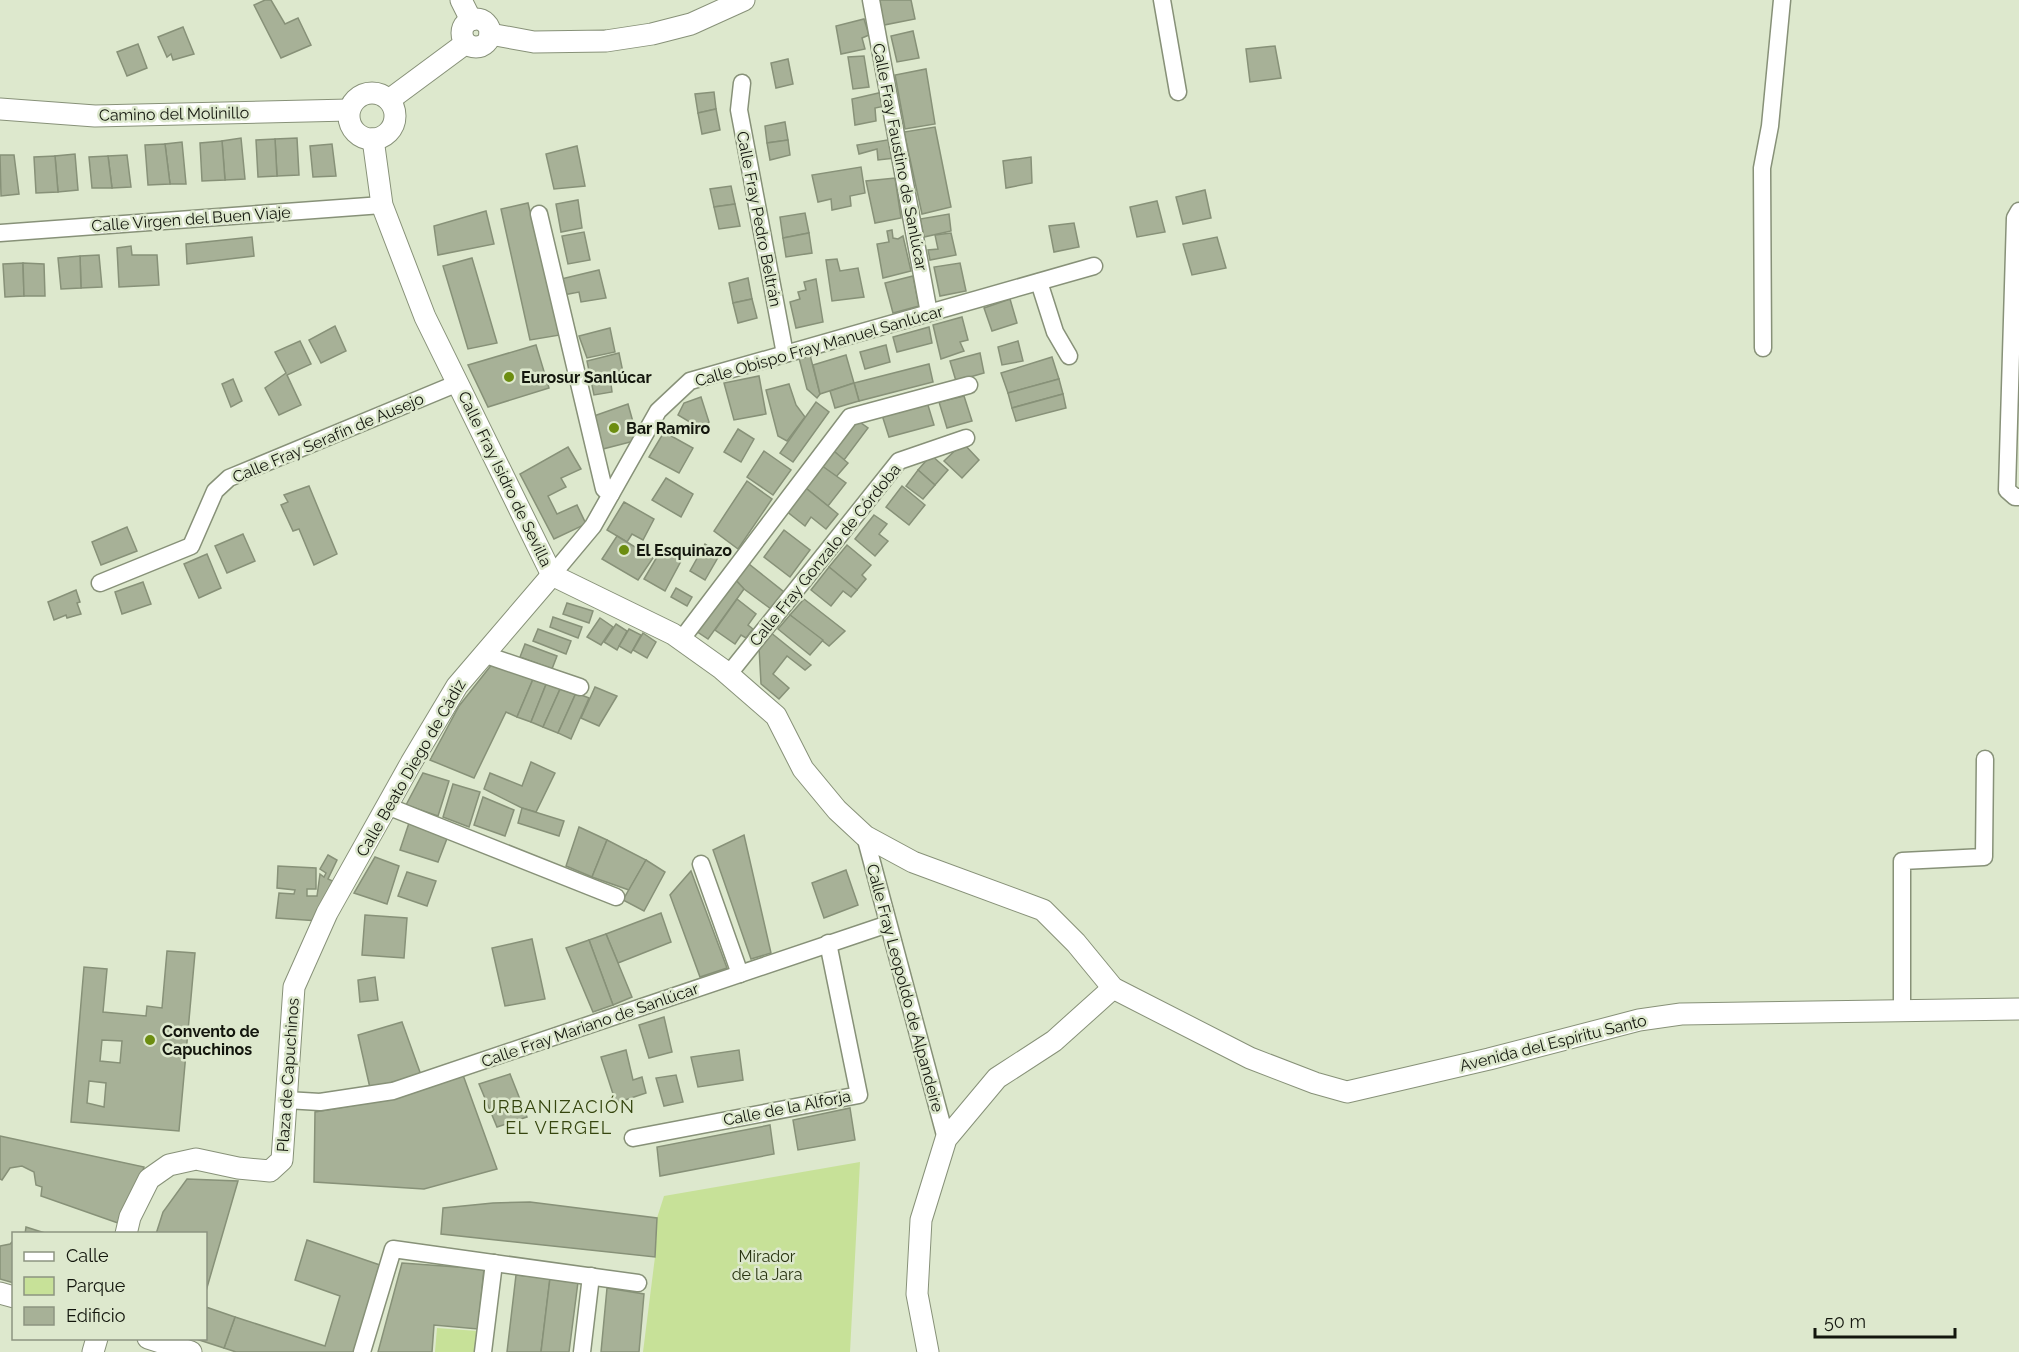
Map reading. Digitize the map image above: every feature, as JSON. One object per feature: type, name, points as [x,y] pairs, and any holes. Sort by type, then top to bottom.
[{"type":"street","points":[[461,0],[471,20]]},
{"type":"street","points":[[490,34],[534,42],[606,41],[652,34],[691,24],[744,0]]},
{"type":"street","name":"Calle Fray Faustino de Sanlúcar","points":[[871,0],[929,313]]},
{"type":"street","points":[[1162,0],[1178,92]]},
{"type":"street","points":[[1763,348],[1762,168],[1770,126],[1782,0]]},
{"type":"street","points":[[471,20],[482,21],[489,28],[490,34],[486,44],[476,48],[466,43],[462,33],[466,23],[471,20]]},
{"type":"street","points":[[389,100],[466,43]]},
{"type":"street","name":"Calle Fray Pedro Beltrán","points":[[742,83],[739,110],[785,354]]},
{"type":"street","points":[[366,93],[378,94],[389,100],[395,114],[392,128],[387,134],[366,139],[354,131],[348,117],[355,99],[366,93]]},
{"type":"street","name":"Camino del Molinillo","points":[[0,109],[95,117],[349,110]]},
{"type":"street","name":"Calle Fray Isidro de Sevilla","points":[[373,139],[382,205],[425,317],[552,575],[673,634],[722,669],[776,716],[803,769],[837,810],[865,836],[913,862],[1043,910],[1076,943],[1113,988]]},
{"type":"street","name":"Calle Virgen del Buen Viaje","points":[[0,233],[382,205]]},
{"type":"street","points":[[2019,211],[2015,218],[2007,490],[2015,497],[2019,497]]},
{"type":"street","points":[[539,214],[604,489],[611,494]]},
{"type":"street","name":"Calle Obispo Fray Manuel Sanlúcar","points":[[552,575],[593,526],[658,411],[690,381],[1094,266]]},
{"type":"street","points":[[1038,282],[1055,332],[1069,356]]},
{"type":"street","name":"Calle Fray Serafín de Ausejo","points":[[100,583],[191,546],[215,491],[229,478],[458,383]]},
{"type":"street","points":[[681,640],[850,417],[969,385]]},
{"type":"street","name":"Calle Fray Gonzalo de Córdoba","points":[[728,675],[899,461],[966,438]]},
{"type":"street","name":"Calle Beato Diego de Cádiz","points":[[327,914],[457,686],[552,575]]},
{"type":"street","points":[[483,654],[580,687]]},
{"type":"street","points":[[1902,1010],[1902,861],[1984,857],[1985,759]]},
{"type":"street","points":[[387,806],[616,897]]},
{"type":"street","name":"Calle Fray Leopoldo de Alpandeire","points":[[865,836],[946,1140]]},
{"type":"street","points":[[700,864],[740,974]]},
{"type":"street","name":"Plaza de Capuchinos","points":[[126,1232],[130,1217],[149,1179],[169,1165],[196,1159],[270,1171],[282,1160],[294,987],[327,914]]},
{"type":"street","name":"Calle Fray Mariano de Sanlúcar","points":[[286,1100],[320,1102],[393,1091],[888,924]]},
{"type":"street","name":"Calle de la Alforja","points":[[633,1137],[858,1095],[828,943]]},
{"type":"street","points":[[928,1352],[917,1294],[921,1220],[946,1140],[997,1078],[1054,1041],[1113,988]]},
{"type":"street","name":"Avenida del Espíritu Santo","points":[[1113,988],[1250,1058],[1315,1083],[1347,1092],[1489,1059],[1639,1020],[1681,1014],[2019,1009]]},
{"type":"street","points":[[362,1352],[393,1249],[638,1282]]},
{"type":"street","points":[[483,1352],[494,1263]]},
{"type":"street","points":[[582,1352],[591,1276]]},
{"type":"street","points":[[154,1340],[191,1352]]},
{"type":"green space","name":"Mirador de la Jara","points":[[860,1162],[850,1352],[643,1352],[655,1257],[657,1218],[664,1196]]},
{"type":"green space","points":[[437,1328],[477,1331],[475,1352],[435,1352]]},
{"type":"building","points":[[271,0],[285,24],[298,18],[311,45],[281,58],[254,5]]},
{"type":"building","points":[[879,0],[911,0],[915,19],[884,25]]},
{"type":"building","points":[[864,19],[869,35],[862,38],[865,49],[841,54],[836,26]]},
{"type":"building","points":[[183,27],[194,54],[173,60],[171,54],[167,57],[158,37]]},
{"type":"building","points":[[913,31],[919,58],[897,62],[891,36]]},
{"type":"building","points":[[138,44],[147,68],[127,76],[117,52]]},
{"type":"building","points":[[1275,46],[1281,78],[1250,82],[1246,49]]},
{"type":"building","points":[[864,56],[869,87],[853,89],[848,57]]},
{"type":"building","points":[[788,59],[793,84],[776,88],[771,63]]},
{"type":"building","points":[[926,69],[935,124],[905,129],[895,75]]},
{"type":"building","points":[[714,92],[716,109],[698,113],[695,94]]},
{"type":"building","points":[[883,92],[885,106],[875,108],[876,121],[855,125],[852,99]]},
{"type":"building","points":[[716,109],[720,130],[702,134],[698,113]]},
{"type":"building","points":[[785,122],[788,140],[767,143],[765,126]]},
{"type":"building","points":[[935,127],[951,207],[922,214],[904,132]]},
{"type":"building","points":[[241,138],[245,179],[225,180],[222,141]]},
{"type":"building","points":[[297,138],[299,175],[277,176],[275,139]]},
{"type":"building","points":[[275,139],[277,176],[258,177],[256,140]]},
{"type":"building","points":[[893,139],[895,158],[878,160],[877,149],[859,154],[857,145]]},
{"type":"building","points":[[788,140],[790,155],[770,160],[767,143]]},
{"type":"building","points":[[222,141],[225,180],[202,181],[200,143]]},
{"type":"building","points":[[182,142],[186,184],[170,184],[165,144]]},
{"type":"building","points":[[165,144],[170,184],[148,185],[145,145]]},
{"type":"building","points":[[332,144],[336,176],[313,177],[310,146]]},
{"type":"building","points":[[577,146],[585,186],[554,189],[546,154]]},
{"type":"building","points":[[75,154],[78,190],[58,192],[55,156]]},
{"type":"building","points":[[0,155],[14,155],[19,194],[1,196]]},
{"type":"building","points":[[127,155],[131,187],[112,188],[108,156]]},
{"type":"building","points":[[55,156],[58,192],[36,193],[34,157]]},
{"type":"building","points":[[108,156],[112,188],[92,188],[89,157]]},
{"type":"building","points":[[1031,157],[1032,183],[1006,188],[1003,161]]},
{"type":"building","points":[[861,167],[865,193],[850,196],[851,206],[832,210],[831,199],[818,202],[812,175]]},
{"type":"building","points":[[895,178],[901,218],[875,223],[866,181]]},
{"type":"building","points":[[731,186],[735,204],[714,207],[710,189]]},
{"type":"building","points":[[1205,190],[1211,218],[1183,224],[1176,197]]},
{"type":"building","points":[[578,200],[582,228],[561,232],[556,204]]},
{"type":"building","points":[[1157,201],[1165,232],[1137,237],[1130,207]]},
{"type":"building","points":[[528,203],[560,335],[530,340],[501,209]]},
{"type":"building","points":[[735,204],[740,226],[719,229],[714,207]]},
{"type":"building","points":[[486,211],[494,244],[438,255],[434,226]]},
{"type":"building","points":[[805,213],[809,233],[783,238],[780,217]]},
{"type":"building","points":[[949,214],[951,231],[924,237],[920,219]]},
{"type":"building","points":[[1074,223],[1079,247],[1054,252],[1049,226]]},
{"type":"building","points":[[892,230],[893,238],[898,239],[903,236],[911,271],[883,278],[877,244],[889,242],[887,231]]},
{"type":"building","points":[[584,232],[590,260],[568,264],[562,236]]},
{"type":"building","points":[[809,233],[812,253],[786,257],[783,238]]},
{"type":"building","points":[[951,233],[956,255],[930,260],[928,250],[938,249],[935,235]]},
{"type":"building","points":[[252,237],[254,256],[187,264],[186,244]]},
{"type":"building","points":[[1217,237],[1226,268],[1192,275],[1183,244]]},
{"type":"building","points":[[131,246],[132,255],[157,255],[159,285],[119,287],[117,248]]},
{"type":"building","points":[[99,255],[102,287],[81,288],[80,256]]},
{"type":"building","points":[[80,256],[81,288],[61,289],[58,258]]},
{"type":"building","points":[[472,258],[497,343],[468,349],[443,266]]},
{"type":"building","points":[[837,259],[840,271],[858,268],[864,297],[832,301],[826,260]]},
{"type":"building","points":[[23,263],[24,296],[5,297],[3,264]]},
{"type":"building","points":[[23,263],[44,264],[45,296],[24,296]]},
{"type":"building","points":[[960,263],[966,291],[940,296],[934,267]]},
{"type":"building","points":[[599,270],[606,298],[581,302],[579,292],[563,295],[561,279]]},
{"type":"building","points":[[913,276],[919,306],[893,313],[885,283]]},
{"type":"building","points":[[748,278],[752,299],[733,303],[729,283]]},
{"type":"building","points":[[816,279],[823,322],[796,328],[790,302],[800,299],[798,292],[806,290],[804,282]]},
{"type":"building","points":[[752,299],[757,318],[738,323],[733,303]]},
{"type":"building","points":[[1010,299],[1017,323],[992,331],[984,308]]},
{"type":"building","points":[[962,317],[968,340],[960,342],[964,351],[941,359],[933,325]]},
{"type":"building","points":[[335,326],[346,351],[321,363],[309,340]]},
{"type":"building","points":[[929,327],[932,343],[897,352],[893,337]]},
{"type":"building","points":[[610,328],[615,352],[587,358],[579,336]]},
{"type":"building","points":[[300,341],[311,364],[287,375],[301,405],[279,415],[265,388],[286,373],[275,352]]},
{"type":"building","points":[[1018,341],[1023,361],[1002,365],[998,347]]},
{"type":"building","name":"Eurosur Sanlúcar","points":[[536,345],[549,388],[488,407],[468,365]]},
{"type":"building","points":[[886,345],[890,362],[865,369],[860,352]]},
{"type":"building","points":[[619,353],[625,382],[611,384],[612,392],[594,395],[587,361]]},
{"type":"building","points":[[980,353],[984,373],[956,381],[950,361]]},
{"type":"building","points":[[810,355],[820,394],[817,398],[807,389],[799,358]]},
{"type":"building","points":[[846,355],[854,383],[820,394],[813,365]]},
{"type":"building","points":[[1052,357],[1059,379],[1008,393],[1001,373]]},
{"type":"building","points":[[929,364],[933,382],[859,401],[854,383]]},
{"type":"building","points":[[759,376],[766,414],[734,420],[724,383]]},
{"type":"building","points":[[233,379],[242,401],[231,407],[222,384]]},
{"type":"building","points":[[1059,379],[1063,394],[1012,408],[1008,393]]},
{"type":"building","points":[[854,383],[859,401],[835,408],[830,391]]},
{"type":"building","points":[[789,384],[796,405],[805,417],[787,441],[778,436],[766,390]]},
{"type":"building","points":[[1063,394],[1066,408],[1016,421],[1012,408]]},
{"type":"building","points":[[964,396],[972,421],[947,428],[939,402]]},
{"type":"building","points":[[701,397],[709,422],[703,430],[678,415],[684,403]]},
{"type":"building","points":[[816,402],[829,412],[793,462],[780,453]]},
{"type":"building","points":[[927,402],[934,425],[889,437],[882,415]]},
{"type":"building","name":"Bar Ramiro","points":[[628,404],[638,440],[599,450],[591,417]]},
{"type":"building","points":[[854,418],[868,428],[844,460],[829,447]]},
{"type":"building","points":[[738,429],[754,439],[741,462],[724,452]]},
{"type":"building","points":[[664,432],[693,448],[679,473],[649,457]]},
{"type":"building","points":[[963,443],[979,460],[962,478],[944,461]]},
{"type":"building","points":[[568,447],[581,469],[561,478],[566,487],[548,496],[557,514],[577,505],[586,524],[554,539],[520,474]]},
{"type":"building","points":[[829,447],[848,463],[836,477],[818,463]]},
{"type":"building","points":[[764,451],[791,470],[773,495],[747,477]]},
{"type":"building","points":[[931,455],[948,470],[935,485],[918,470]]},
{"type":"building","points":[[818,463],[846,483],[828,506],[802,485]]},
{"type":"building","points":[[918,470],[935,485],[923,499],[906,486]]},
{"type":"building","points":[[666,478],[693,494],[681,517],[652,500]]},
{"type":"building","points":[[747,481],[772,499],[738,549],[714,531]]},
{"type":"building","points":[[802,485],[838,514],[826,529],[811,517],[805,526],[785,510]]},
{"type":"building","points":[[309,486],[337,554],[314,565],[299,529],[293,531],[281,505],[288,502],[284,495]]},
{"type":"building","points":[[902,486],[925,505],[909,525],[886,507]]},
{"type":"building","points":[[624,502],[654,519],[643,540],[632,534],[627,542],[607,530]]},
{"type":"building","points":[[874,515],[887,524],[879,534],[888,541],[875,556],[855,539]]},
{"type":"building","points":[[127,527],[137,551],[101,565],[92,542]]},
{"type":"building","points":[[784,530],[810,550],[790,577],[764,557]]},
{"type":"building","points":[[243,534],[255,561],[227,573],[215,546]]},
{"type":"building","name":"El Esquinazo","points":[[617,536],[653,558],[638,580],[602,559]]},
{"type":"building","points":[[705,544],[720,554],[705,580],[690,571]]},
{"type":"building","points":[[847,545],[871,565],[862,575],[866,579],[857,590],[829,567]]},
{"type":"building","points":[[661,550],[681,561],[665,591],[644,579]]},
{"type":"building","points":[[207,554],[221,588],[199,598],[184,564]]},
{"type":"building","points":[[744,560],[784,592],[771,609],[744,589],[732,576]]},
{"type":"building","points":[[829,567],[857,590],[851,597],[843,591],[831,606],[811,590]]},
{"type":"building","points":[[732,576],[744,589],[708,639],[693,629]]},
{"type":"building","points":[[143,582],[151,604],[122,614],[115,592]]},
{"type":"building","points":[[676,588],[692,597],[687,606],[671,597]]},
{"type":"building","points":[[76,590],[81,614],[67,618],[66,615],[54,620],[48,602]]},
{"type":"building","points":[[737,599],[756,614],[748,625],[753,629],[746,638],[741,635],[735,644],[715,630]]},
{"type":"building","points":[[804,599],[845,631],[829,646],[790,615]]},
{"type":"building","points":[[567,603],[593,611],[589,623],[563,614]]},
{"type":"building","points":[[790,615],[823,640],[810,655],[778,629]]},
{"type":"building","points":[[553,617],[582,627],[578,638],[550,627]]},
{"type":"building","points":[[600,618],[613,627],[601,645],[587,637]]},
{"type":"building","points":[[616,624],[627,631],[617,650],[604,642]]},
{"type":"building","points":[[538,629],[571,641],[566,654],[533,641]]},
{"type":"building","points":[[629,629],[641,635],[631,653],[619,646]]},
{"type":"building","points":[[770,632],[811,665],[805,670],[787,656],[773,674],[789,688],[779,699],[761,684],[759,647]]},
{"type":"building","points":[[643,633],[656,642],[647,658],[633,650]]},
{"type":"building","points":[[525,644],[557,656],[552,669],[520,657]]},
{"type":"building","points":[[493,663],[534,677],[517,717],[506,712],[474,778],[430,760],[459,706]]},
{"type":"building","points":[[534,677],[547,682],[531,722],[517,717]]},
{"type":"building","points":[[547,682],[561,687],[543,727],[531,722]]},
{"type":"building","points":[[561,687],[576,693],[558,733],[543,727]]},
{"type":"building","points":[[595,687],[617,696],[599,726],[581,718]]},
{"type":"building","points":[[576,693],[589,698],[571,739],[558,733]]},
{"type":"building","points":[[531,762],[555,773],[536,812],[522,808],[484,789],[490,773],[522,786]]},
{"type":"building","points":[[423,773],[449,781],[438,816],[406,805]]},
{"type":"building","points":[[453,784],[480,792],[469,827],[443,817]]},
{"type":"building","points":[[483,797],[514,810],[505,836],[474,825]]},
{"type":"building","points":[[522,808],[564,821],[559,836],[518,823]]},
{"type":"building","points":[[409,823],[448,836],[438,862],[400,850]]},
{"type":"building","points":[[579,827],[607,840],[592,877],[566,866]]},
{"type":"building","points":[[744,835],[771,953],[751,959],[713,850]]},
{"type":"building","points":[[607,840],[646,860],[629,890],[592,877]]},
{"type":"building","points":[[328,855],[337,860],[328,879],[337,883],[319,921],[276,918],[279,893],[294,894],[295,890],[277,888],[278,866],[316,868],[316,889],[307,889],[307,896],[317,896],[320,874],[324,877],[326,873],[320,869]]},
{"type":"building","points":[[375,857],[399,866],[387,904],[354,893]]},
{"type":"building","points":[[646,860],[665,872],[644,911],[623,900]]},
{"type":"building","points":[[846,870],[858,905],[824,918],[812,883]]},
{"type":"building","points":[[691,871],[727,968],[700,977],[670,895]]},
{"type":"building","points":[[407,872],[436,881],[427,906],[398,896]]},
{"type":"building","points":[[661,913],[671,942],[618,963],[606,934]]},
{"type":"building","points":[[365,915],[407,918],[404,958],[362,955]]},
{"type":"building","points":[[606,934],[632,997],[613,1005],[589,940]]},
{"type":"building","points":[[532,939],[545,999],[505,1006],[492,948]]},
{"type":"building","points":[[589,940],[613,1005],[593,1012],[566,948]]},
{"type":"building","name":"Convento de Capuchinos","points":[[167,951],[195,953],[179,1131],[71,1122],[84,967],[107,969],[103,1012],[146,1016],[147,1006],[162,1008]],"holes":[[[102,1040],[122,1041],[120,1063],[100,1061]],[[89,1081],[106,1083],[104,1107],[87,1103]]]},
{"type":"building","points":[[375,977],[378,1000],[360,1002],[358,980]]},
{"type":"building","points":[[664,1017],[672,1052],[649,1058],[639,1025]]},
{"type":"building","points":[[402,1022],[421,1075],[370,1088],[358,1035]]},
{"type":"building","points":[[626,1050],[633,1080],[642,1077],[646,1093],[616,1103],[601,1057]]},
{"type":"building","points":[[739,1050],[743,1080],[698,1087],[691,1057]]},
{"type":"building","points":[[510,1074],[527,1117],[497,1127],[479,1084]]},
{"type":"building","points":[[463,1075],[497,1169],[424,1189],[314,1182],[315,1112],[397,1098]]},
{"type":"building","points":[[676,1075],[683,1102],[664,1106],[656,1078]]},
{"type":"building","points":[[850,1108],[855,1140],[798,1150],[793,1120]]},
{"type":"building","points":[[770,1125],[774,1154],[660,1176],[657,1147]]},
{"type":"building","points":[[0,1136],[144,1167],[125,1232],[116,1232],[118,1223],[41,1196],[42,1187],[36,1185],[34,1172],[22,1166],[10,1168],[2,1180],[0,1179]]},
{"type":"building","points":[[187,1179],[238,1181],[207,1288],[207,1232],[157,1232],[163,1212]]},
{"type":"building","points":[[530,1202],[657,1218],[655,1257],[441,1234],[443,1208]]},
{"type":"building","points":[[26,1227],[42,1232],[25,1232]]},
{"type":"building","points":[[307,1240],[380,1265],[354,1352],[236,1352],[224,1348],[235,1317],[325,1346],[340,1296],[295,1280]]},
{"type":"building","points":[[12,1242],[12,1282],[0,1279],[0,1246]]},
{"type":"building","points":[[402,1263],[484,1269],[478,1329],[434,1325],[432,1352],[378,1352]]},
{"type":"building","points":[[516,1275],[550,1278],[541,1352],[507,1352]]},
{"type":"building","points":[[550,1278],[578,1282],[569,1352],[541,1352]]},
{"type":"building","points":[[607,1288],[644,1294],[639,1352],[601,1352]]},
{"type":"building","points":[[207,1307],[235,1317],[224,1348],[199,1340],[207,1340]]},
{"type":"place","name":"Eurosur Sanlúcar","points":[[509,377]]},
{"type":"place","name":"Bar Ramiro","points":[[614,428]]},
{"type":"place","name":"El Esquinazo","points":[[624,550]]},
{"type":"place","name":"Convento de Capuchinos","points":[[150,1040]]},
{"type":"district","name":"URBANIZACIÓN EL VERGEL","points":[[559,1116]]}]
